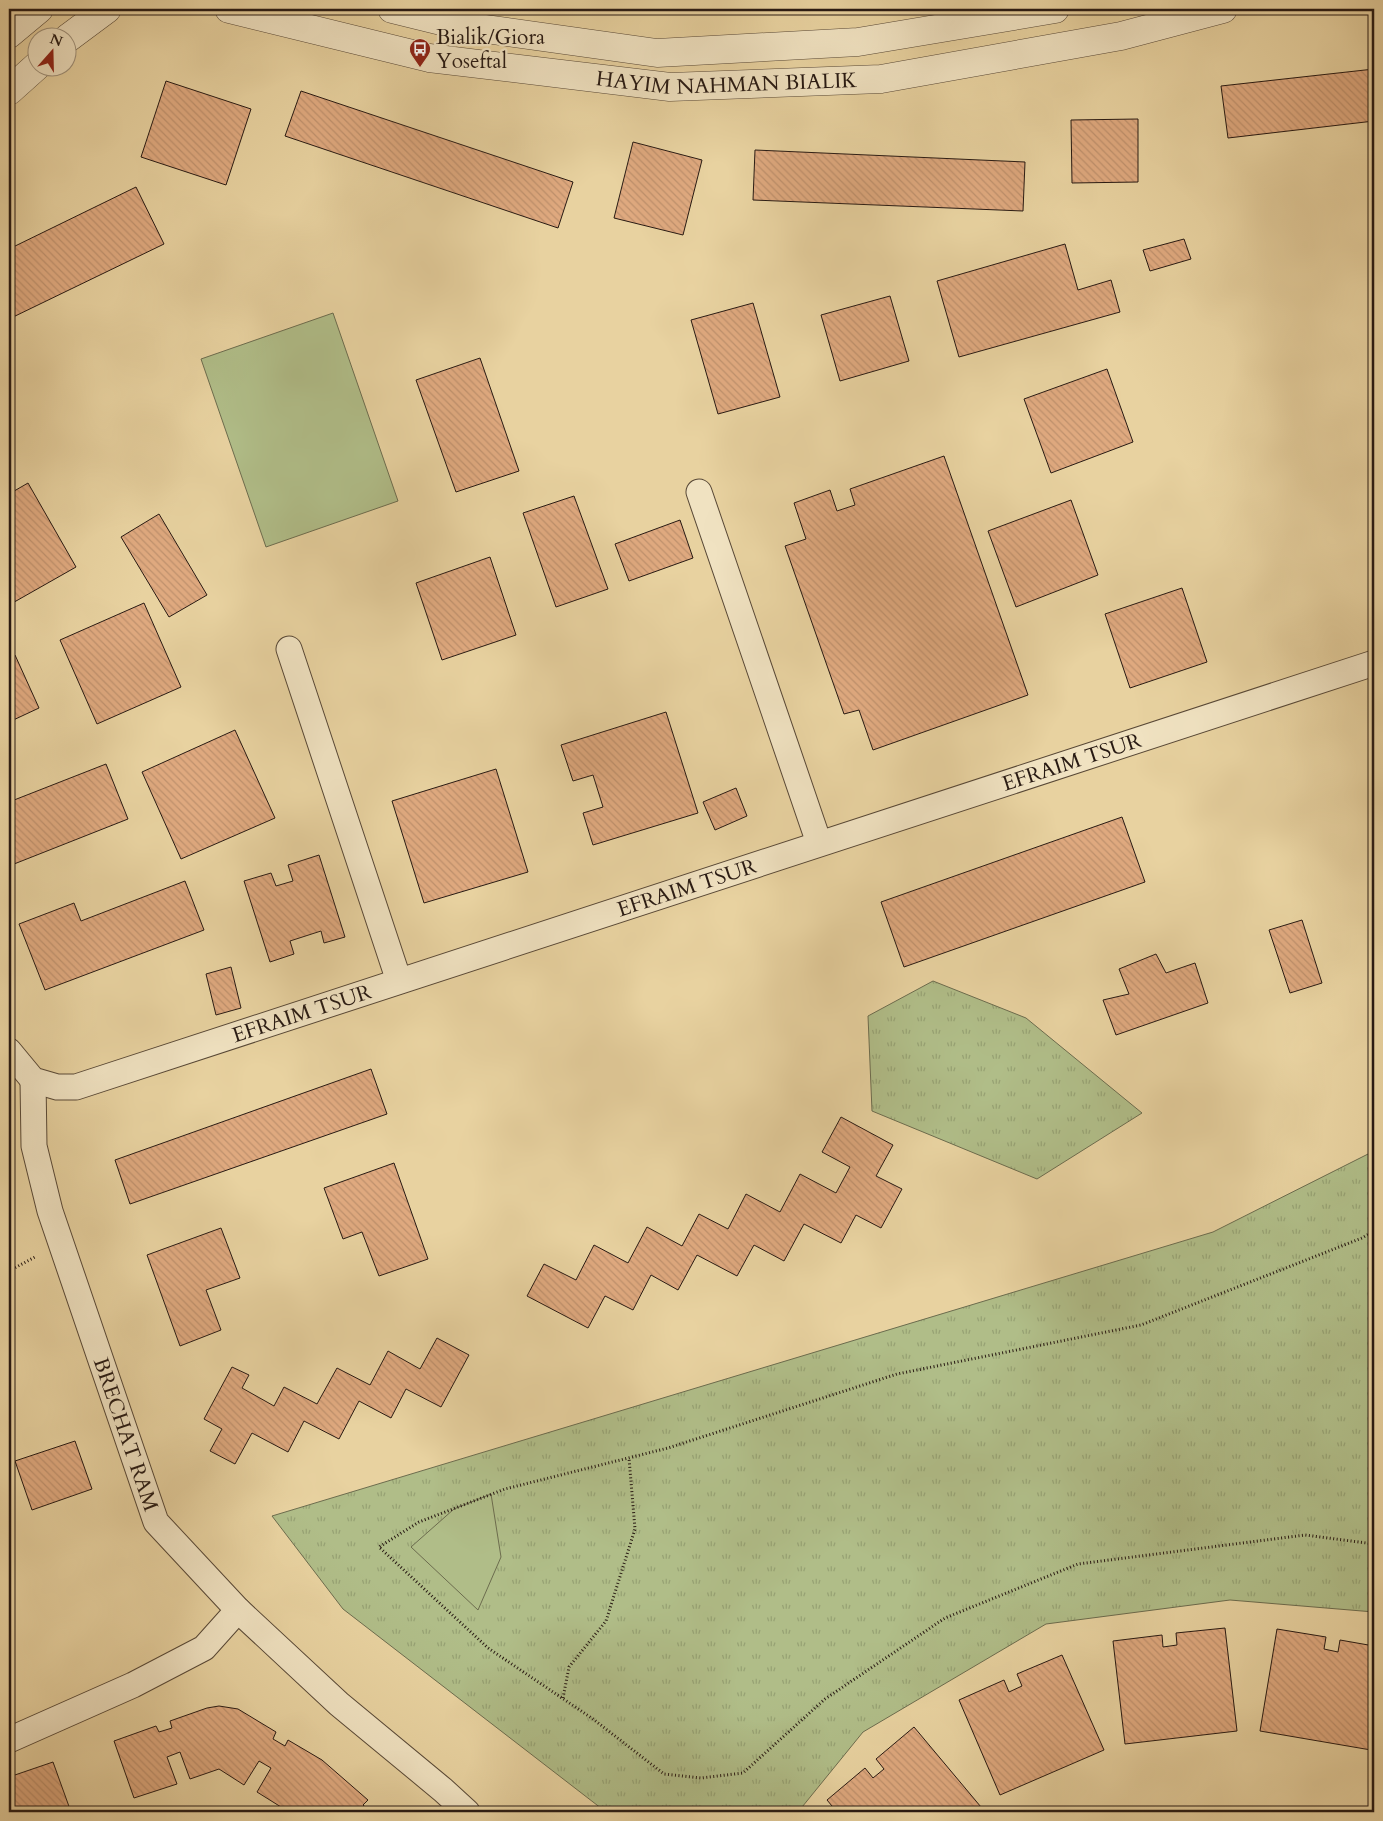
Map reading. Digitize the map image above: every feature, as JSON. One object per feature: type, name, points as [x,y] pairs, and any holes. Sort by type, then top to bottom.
[{"type":"street","points":[[9,34],[39,9]]},
{"type":"street","points":[[78,31],[107,9]]},
{"type":"street","name":"HAYIM NAHMAN BIALIK","points":[[229,9],[429,58],[670,87],[881,79],[1121,36],[1223,9]]},
{"type":"street","name":"HAYIM NAHMAN BIALIK","points":[[392,9],[457,24],[657,54],[858,42],[1055,9]]},
{"type":"street","points":[[9,91],[28,74]]},
{"type":"street","points":[[699,492],[819,843]]},
{"type":"street","points":[[289,648],[399,981]]},
{"type":"street","name":"EFRAIM TSUR","points":[[33,1080],[57,1087],[76,1087],[1374,663]]},
{"type":"street","points":[[9,1051],[33,1080]]},
{"type":"street","name":"BRECHAT RAM","points":[[33,1080],[34,1146],[50,1211],[156,1522],[238,1610],[339,1704],[467,1812]]},
{"type":"street","points":[[9,1740],[133,1685],[204,1648],[238,1610]]},
{"type":"path","points":[[1374,1231],[1362,1238],[1141,1325],[897,1374],[668,1448],[505,1489],[419,1522],[379,1547],[488,1648],[562,1698],[664,1774],[701,1778],[742,1773],[825,1699],[945,1618],[1078,1564],[1305,1534],[1374,1544]]},
{"type":"path","points":[[562,1698],[569,1667],[606,1621],[635,1529],[629,1458]]},
{"type":"green space","points":[[333,313],[398,501],[266,547],[201,359]]},
{"type":"green space","points":[[933,981],[1026,1018],[1142,1113],[1037,1179],[872,1111],[868,1016]]},
{"type":"green space","points":[[1374,1151],[1374,1612],[1230,1600],[1046,1624],[863,1732],[798,1812],[606,1812],[343,1609],[272,1516],[1213,1232]]},
{"type":"green space","points":[[491,1494],[501,1557],[478,1610],[411,1547],[454,1509]]},
{"type":"building","points":[[1374,69],[1374,121],[1228,138],[1221,86]]},
{"type":"building","points":[[166,81],[251,109],[226,185],[141,157]]},
{"type":"building","points":[[301,91],[573,182],[558,228],[285,136]]},
{"type":"building","points":[[1138,119],[1138,182],[1072,183],[1071,120]]},
{"type":"building","points":[[633,142],[702,160],[683,235],[614,218]]},
{"type":"building","points":[[755,150],[1025,162],[1023,211],[753,200]]},
{"type":"building","points":[[136,187],[164,244],[9,319],[9,249]]},
{"type":"building","points":[[1184,239],[1191,259],[1150,271],[1143,250]]},
{"type":"building","points":[[1065,244],[1078,290],[1111,280],[1120,312],[959,357],[937,281]]},
{"type":"building","points":[[890,296],[909,361],[840,381],[821,315]]},
{"type":"building","points":[[753,303],[780,397],[718,414],[691,320]]},
{"type":"building","points":[[480,358],[519,471],[456,492],[416,380]]},
{"type":"building","points":[[1107,369],[1133,442],[1051,473],[1024,399]]},
{"type":"building","points":[[944,456],[1028,695],[873,750],[859,710],[844,714],[785,546],[806,539],[794,503],[830,490],[837,511],[855,505],[850,489]]},
{"type":"building","points":[[28,483],[76,567],[9,605],[9,494]]},
{"type":"building","points":[[574,496],[608,589],[556,607],[523,513]]},
{"type":"building","points":[[1071,500],[1098,575],[1016,607],[988,531]]},
{"type":"building","points":[[159,514],[207,595],[169,617],[121,537]]},
{"type":"building","points":[[680,520],[693,558],[629,581],[615,544]]},
{"type":"building","points":[[490,557],[516,635],[442,660],[416,583]]},
{"type":"building","points":[[1182,588],[1207,662],[1130,688],[1105,614]]},
{"type":"building","points":[[144,603],[181,687],[97,724],[60,640]]},
{"type":"building","points":[[15,655],[39,708],[9,722],[9,658]]},
{"type":"building","points":[[666,712],[698,813],[593,845],[583,813],[603,807],[593,775],[573,781],[561,745]]},
{"type":"building","points":[[235,730],[275,818],[181,859],[142,772]]},
{"type":"building","points":[[106,764],[128,819],[9,866],[9,802]]},
{"type":"building","points":[[496,769],[528,872],[424,903],[392,801]]},
{"type":"building","points":[[736,788],[747,816],[715,830],[703,802]]},
{"type":"building","points":[[1122,817],[1145,882],[904,967],[881,902]]},
{"type":"building","points":[[319,855],[345,937],[324,943],[321,931],[290,941],[294,954],[270,962],[244,881],[271,873],[276,886],[293,881],[288,865]]},
{"type":"building","points":[[185,881],[204,930],[45,990],[19,924],[74,903],[81,921]]},
{"type":"building","points":[[1302,920],[1322,983],[1290,993],[1269,930]]},
{"type":"building","points":[[1156,954],[1166,973],[1195,963],[1208,1003],[1116,1035],[1103,1000],[1129,994],[1119,969]]},
{"type":"building","points":[[231,967],[241,1008],[216,1015],[206,974]]},
{"type":"building","points":[[371,1069],[387,1114],[130,1204],[115,1160]]},
{"type":"building","points":[[841,1117],[893,1145],[876,1176],[902,1189],[881,1228],[856,1215],[841,1243],[804,1224],[784,1261],[754,1245],[737,1276],[697,1255],[678,1290],[651,1275],[633,1310],[605,1296],[588,1328],[527,1296],[544,1264],[576,1280],[594,1245],[628,1263],[647,1227],[682,1246],[699,1214],[728,1229],[746,1194],[780,1212],[800,1174],[836,1193],[850,1167],[822,1152]]},
{"type":"building","points":[[394,1163],[428,1259],[379,1276],[362,1232],[343,1239],[324,1188]]},
{"type":"building","points":[[221,1228],[240,1278],[206,1290],[221,1330],[180,1346],[147,1255]]},
{"type":"building","points":[[437,1338],[469,1355],[441,1407],[406,1389],[391,1418],[359,1401],[339,1439],[304,1421],[288,1452],[252,1433],[235,1464],[210,1451],[222,1429],[204,1419],[232,1367],[249,1375],[242,1388],[274,1406],[284,1387],[317,1404],[337,1368],[370,1385],[388,1351],[420,1369]]},
{"type":"building","points":[[75,1441],[92,1489],[32,1510],[15,1461]]},
{"type":"building","points":[[1225,1628],[1237,1731],[1125,1744],[1113,1641],[1162,1635],[1163,1647],[1177,1645],[1176,1633]]},
{"type":"building","points":[[1277,1629],[1326,1637],[1324,1649],[1338,1652],[1340,1640],[1374,1646],[1374,1732],[1371,1750],[1260,1731]]},
{"type":"building","points":[[1062,1655],[1104,1750],[1000,1795],[959,1700],[1004,1680],[1009,1692],[1022,1686],[1017,1674]]},
{"type":"building","points":[[219,1706],[238,1709],[276,1732],[273,1739],[285,1746],[288,1740],[322,1760],[368,1800],[363,1805],[371,1812],[289,1812],[257,1792],[271,1768],[259,1761],[244,1785],[219,1769],[190,1779],[180,1752],[167,1757],[177,1784],[134,1798],[114,1741],[156,1726],[159,1732],[172,1728],[170,1721],[207,1708]]},
{"type":"building","points":[[914,1727],[981,1807],[974,1812],[837,1812],[827,1800],[865,1768],[873,1778],[884,1769],[876,1759]]},
{"type":"building","points":[[53,1762],[71,1812],[9,1812],[9,1785],[11,1784],[9,1777]]},
{"type":"place","name":"Bialik/Giora Yoseftal","points":[[420,68]]}]
